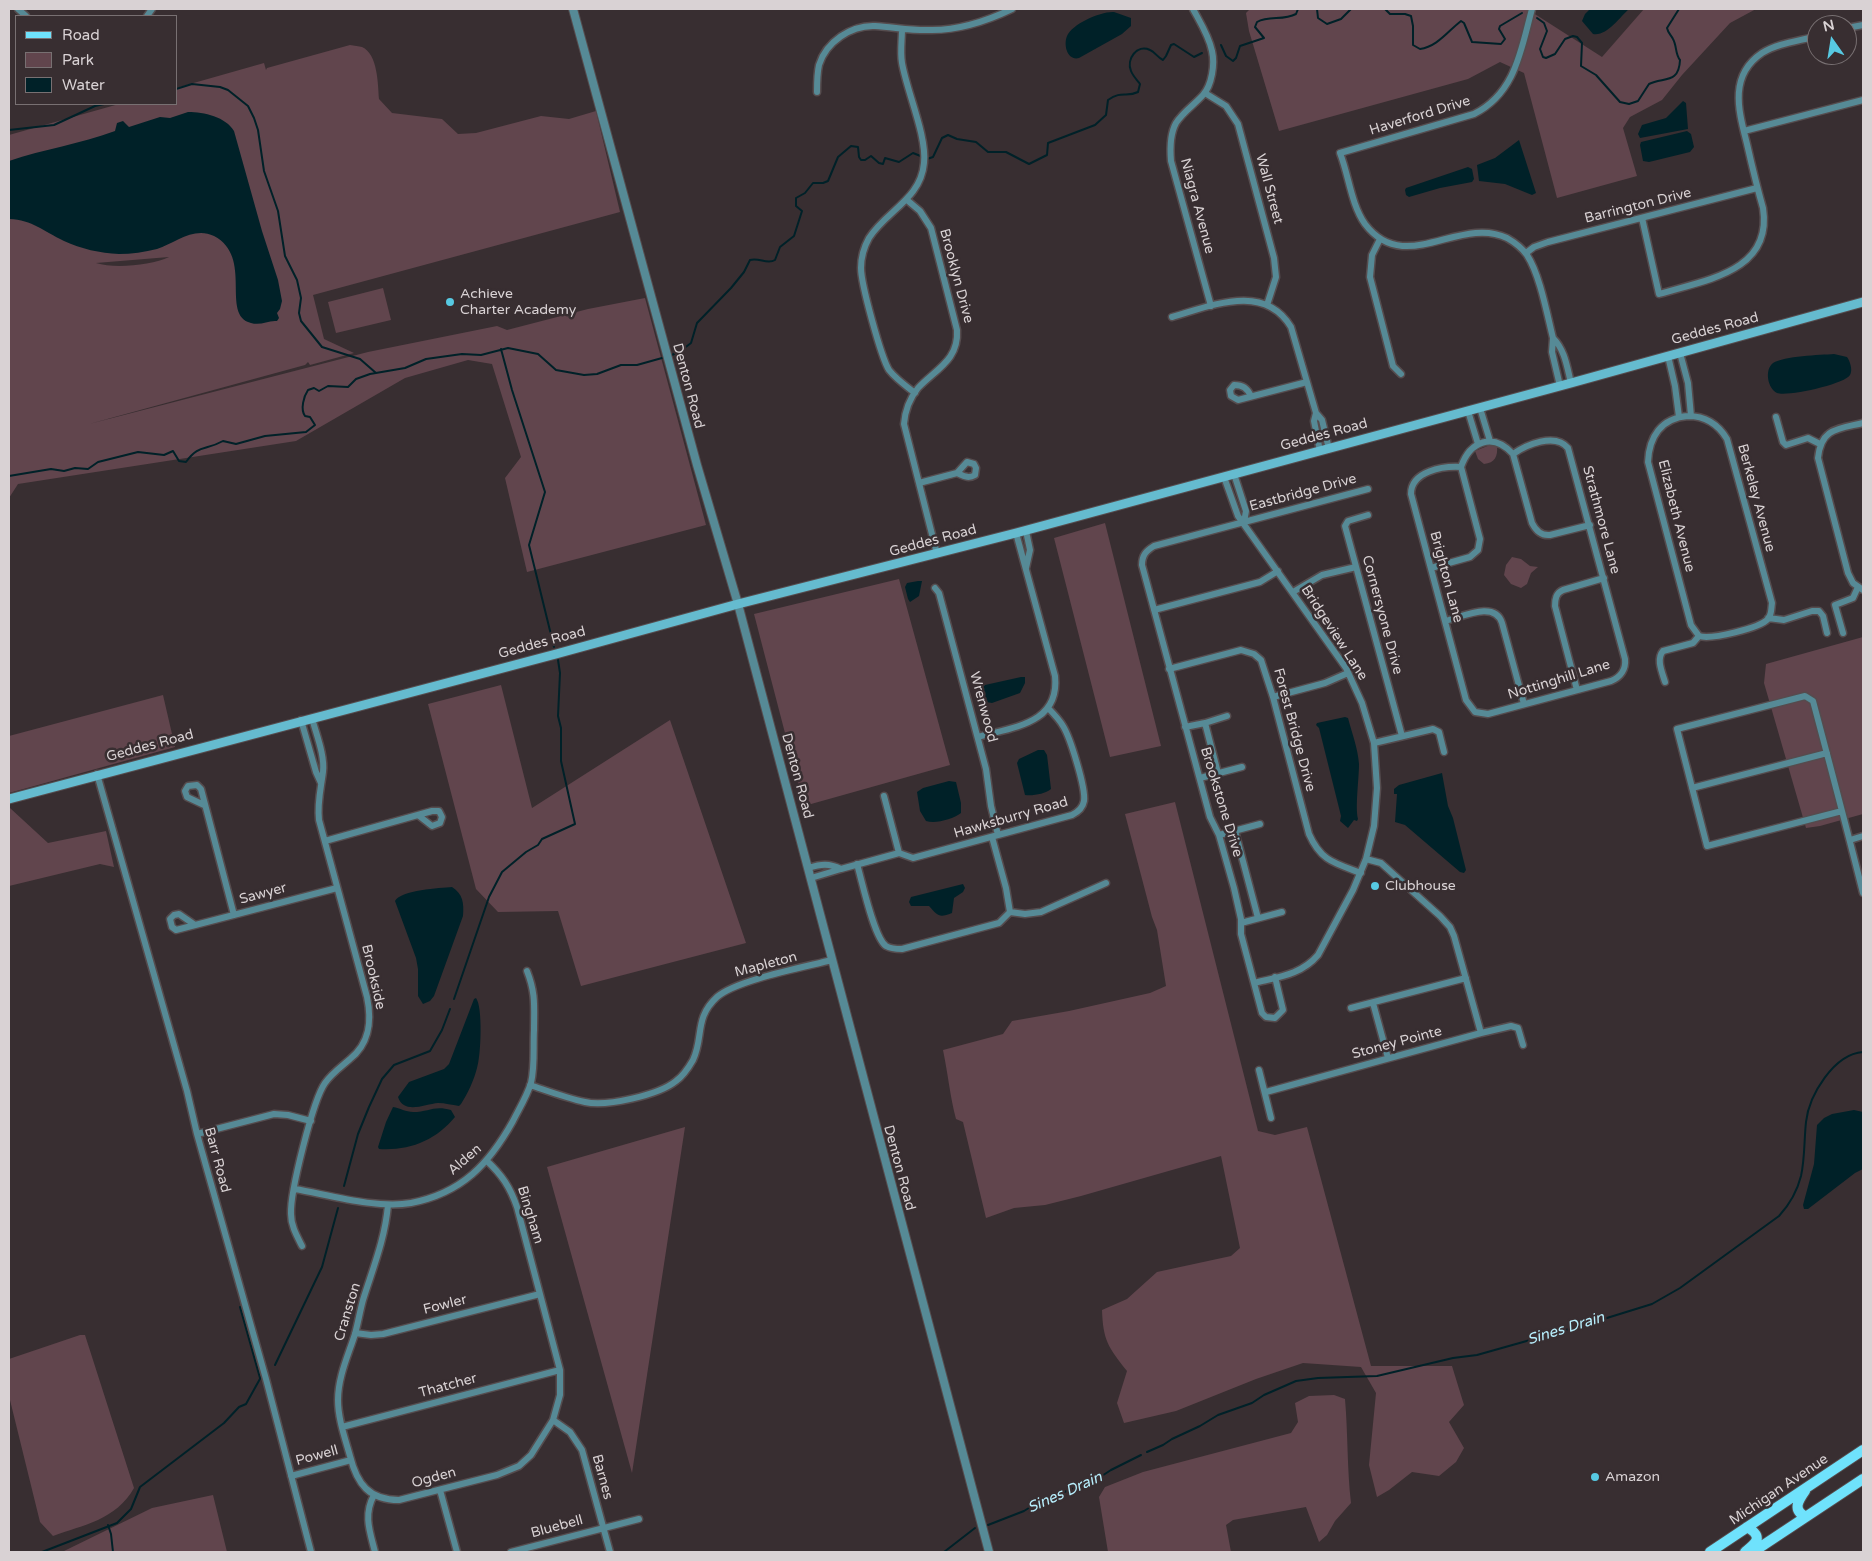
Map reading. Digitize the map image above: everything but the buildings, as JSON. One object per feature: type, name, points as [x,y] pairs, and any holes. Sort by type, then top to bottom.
[{"type":"main road","name":"Geddes Road","points":[[9,799],[738,604],[1026,531],[1571,384],[1863,302]]},
{"type":"main road","name":"Michigan Avenue","points":[[1710,1552],[1863,1450]]},
{"type":"main road","points":[[1752,1552],[1863,1479]]},
{"type":"main road","points":[[1806,1517],[1799,1513],[1797,1506],[1808,1486]]},
{"type":"main road","points":[[1745,1552],[1756,1543],[1757,1539],[1754,1532],[1747,1527]]},
{"type":"street","name":"Denton Road","points":[[574,9],[695,456],[738,604],[989,1552]]},
{"type":"street","points":[[817,92],[821,62],[830,46],[852,30],[875,26],[931,30],[957,28],[986,20],[1012,9]]},
{"type":"street","points":[[1193,9],[1209,42],[1212,54],[1211,78],[1205,93]]},
{"type":"street","name":"Haverford Drive","points":[[1380,239],[1367,226],[1359,214],[1340,153],[1474,114],[1491,103],[1504,90],[1513,74],[1532,9]]},
{"type":"street","points":[[902,29],[901,62],[923,148],[924,162],[920,182],[907,200],[868,240],[863,253],[861,268],[863,283],[884,360],[894,376],[915,393]]},
{"type":"street","points":[[1642,218],[1660,294],[1731,272],[1747,261],[1759,245],[1764,226],[1763,208],[1738,108],[1738,92],[1749,66],[1757,57],[1774,47],[1807,39]]},
{"type":"street","name":"Wall Street","points":[[1205,93],[1226,106],[1238,124],[1274,258],[1276,277],[1267,305]]},
{"type":"street","name":"Niagra Avenue","points":[[1205,93],[1183,114],[1175,125],[1171,161],[1211,306]]},
{"type":"street","points":[[1744,131],[1863,100]]},
{"type":"street","name":"Barrington Drive","points":[[1526,253],[1534,247],[1548,242],[1758,188]]},
{"type":"street","name":"Brooklyn Drive","points":[[907,200],[920,211],[930,228],[956,322],[958,336],[956,346],[949,358],[938,372],[915,393],[906,410],[904,424],[937,554]]},
{"type":"street","points":[[1401,374],[1393,366],[1371,286],[1371,261],[1380,239],[1398,246],[1414,247],[1468,233],[1487,232],[1500,235],[1512,241],[1526,253],[1534,269],[1553,338],[1552,352],[1560,386]]},
{"type":"street","points":[[1172,316],[1242,299],[1259,301],[1285,318],[1291,326],[1296,339],[1316,413],[1322,420],[1329,449]]},
{"type":"street","points":[[1553,338],[1558,343],[1563,354],[1571,384]]},
{"type":"street","points":[[1680,353],[1688,383],[1685,416]]},
{"type":"street","points":[[1668,356],[1676,390],[1685,416]]},
{"type":"street","points":[[1251,396],[1307,382]]},
{"type":"street","points":[[1480,408],[1483,443]]},
{"type":"street","points":[[1468,411],[1483,443]]},
{"type":"street","points":[[1316,413],[1314,421],[1320,451]]},
{"type":"street","name":"Berkeley Avenue","points":[[1685,416],[1709,420],[1722,431],[1727,439],[1772,603],[1770,616]]},
{"type":"street","name":"Elizabeth Avenue","points":[[1685,416],[1666,423],[1654,436],[1650,445],[1648,462],[1691,625],[1699,636]]},
{"type":"street","points":[[1776,417],[1783,442],[1786,445],[1808,438],[1820,445]]},
{"type":"street","points":[[1843,633],[1835,605],[1853,598],[1861,589],[1853,582],[1848,572],[1818,458],[1820,445],[1825,435],[1863,422]]},
{"type":"street","name":"Strathmore Lane","points":[[1512,454],[1523,447],[1547,440],[1556,440],[1565,444],[1571,455],[1626,658]]},
{"type":"street","points":[[1431,568],[1477,553],[1480,545],[1461,467],[1467,454],[1483,443],[1506,446],[1512,454],[1533,525],[1538,533],[1550,535],[1590,525]]},
{"type":"street","name":"Brighton Lane","points":[[1461,467],[1451,466],[1418,477],[1412,484],[1412,497],[1466,700],[1475,712],[1488,714]]},
{"type":"street","points":[[919,483],[958,473]]},
{"type":"street","name":"Bridgeview Lane","points":[[1234,474],[1246,510],[1244,522]]},
{"type":"street","name":"Bridgeview Lane","points":[[1224,477],[1238,516],[1348,673],[1362,702],[1374,743],[1377,788],[1374,826],[1366,859],[1354,890],[1318,955],[1304,968],[1254,983]]},
{"type":"street","name":"Eastbridge Drive","points":[[1154,546],[1368,489]]},
{"type":"street","name":"Cornersyone Drive","points":[[1368,515],[1350,520],[1345,524],[1402,736]]},
{"type":"street","points":[[1026,531],[1030,550],[1026,569]]},
{"type":"street","points":[[978,737],[1029,723],[1039,718],[1048,708],[1054,692],[1055,676],[1016,533]]},
{"type":"street","name":"Brookstone Drive","points":[[1154,546],[1144,553],[1142,562],[1185,728],[1210,816],[1219,835],[1238,904],[1241,934],[1262,1013],[1266,1017],[1275,1018],[1283,1010],[1275,977]]},
{"type":"street","points":[[1293,592],[1322,575],[1356,567]]},
{"type":"street","points":[[1154,610],[1260,582],[1278,571]]},
{"type":"street","points":[[1577,690],[1555,606],[1555,598],[1563,590],[1604,578]]},
{"type":"street","name":"Wrenwood","points":[[935,588],[939,594],[986,769],[995,836],[1010,912]]},
{"type":"street","points":[[1445,621],[1486,610],[1497,614],[1502,623],[1524,704]]},
{"type":"street","points":[[1665,682],[1659,661],[1660,654],[1663,651],[1693,643],[1699,636],[1712,638],[1762,624],[1770,616],[1784,620],[1812,611],[1819,611],[1823,616],[1827,633]]},
{"type":"street","name":"Forest Bridge Drive","points":[[1169,669],[1235,651],[1245,651],[1254,654],[1263,664],[1309,834],[1314,846],[1331,862],[1361,873]]},
{"type":"street","name":"Nottinghill Lane","points":[[1488,714],[1615,679],[1625,669],[1626,658]]},
{"type":"street","points":[[1273,697],[1325,684],[1348,673]]},
{"type":"street","points":[[1842,811],[1707,846],[1677,729],[1805,696],[1814,701],[1863,893]]},
{"type":"street","name":"Hawksburry Road","points":[[811,878],[900,853],[913,858],[1072,815],[1079,810],[1083,804],[1084,790],[1068,734],[1059,719],[1048,708]]},
{"type":"street","points":[[1185,728],[1227,716]]},
{"type":"street","name":"Brookside","points":[[302,1246],[295,1232],[291,1206],[299,1165],[311,1121],[324,1084],[358,1052],[366,1039],[370,1019],[367,997],[318,814],[323,761],[312,718]]},
{"type":"street","name":"Brookside","points":[[301,720],[321,783]]},
{"type":"street","points":[[1205,723],[1218,773]]},
{"type":"street","points":[[1374,743],[1433,729],[1439,732],[1444,752]]},
{"type":"street","points":[[1692,788],[1827,753]]},
{"type":"street","points":[[1200,778],[1242,767]]},
{"type":"street","name":"Barr Road","points":[[97,774],[266,1380],[311,1552]]},
{"type":"street","points":[[884,796],[900,853]]},
{"type":"street","points":[[204,805],[234,915]]},
{"type":"street","points":[[325,840],[418,816]]},
{"type":"street","points":[[1219,835],[1260,824]]},
{"type":"street","points":[[1235,831],[1258,918]]},
{"type":"street","points":[[1850,840],[1863,836]]},
{"type":"street","points":[[1366,859],[1381,863],[1445,921],[1454,936],[1481,1033]]},
{"type":"street","name":"Hawksburry Road","points":[[808,868],[827,864],[841,869]]},
{"type":"street","points":[[857,864],[877,933],[882,942],[892,948],[902,949],[999,923],[1010,912],[1025,914],[1041,912],[1106,883]]},
{"type":"street","name":"Sawyer","points":[[195,925],[337,888]]},
{"type":"street","points":[[1241,923],[1282,912]]},
{"type":"street","name":"Mapleton","points":[[530,1086],[596,1104],[615,1102],[658,1091],[676,1081],[693,1060],[702,1017],[719,995],[739,984],[832,960]]},
{"type":"street","name":"Alden","points":[[295,1189],[388,1204],[410,1203],[435,1196],[462,1182],[487,1161],[504,1136],[530,1086],[533,1060],[534,992],[527,971]]},
{"type":"street","points":[[1351,1008],[1466,978]]},
{"type":"street","points":[[1373,1002],[1388,1058]]},
{"type":"street","name":"Stoney Pointe","points":[[1266,1092],[1511,1026],[1518,1028],[1523,1045]]},
{"type":"street","points":[[1259,1070],[1271,1118]]},
{"type":"street","points":[[197,1134],[274,1114],[288,1115],[311,1121]]},
{"type":"street","name":"Bingham","points":[[487,1161],[499,1172],[512,1193],[560,1370]]},
{"type":"street","name":"Cranston","points":[[342,1427],[338,1410],[339,1390],[363,1301],[379,1256],[388,1204]]},
{"type":"street","name":"Fowler","points":[[355,1332],[371,1335],[383,1334],[540,1294]]},
{"type":"street","name":"Ogden","points":[[374,1495],[389,1500],[399,1500],[497,1475],[519,1466],[531,1456],[553,1420],[560,1395],[560,1370]]},
{"type":"street","name":"Thatcher","points":[[342,1427],[560,1370]]},
{"type":"street","name":"Barnes","points":[[553,1420],[565,1426],[580,1444],[610,1552]]},
{"type":"street","points":[[342,1427],[351,1460],[360,1482],[374,1495],[368,1507],[367,1522],[376,1552]]},
{"type":"street","name":"Powell","points":[[291,1476],[351,1460]]},
{"type":"street","points":[[440,1490],[457,1552]]},
{"type":"street","name":"Bluebell","points":[[511,1552],[638,1518]]},
{"type":"green space","points":[[1250,9],[1527,9],[1602,57],[1644,9],[1756,9],[1730,23],[1682,75],[1662,100],[1630,117],[1623,128],[1637,176],[1557,198],[1524,73],[1500,62],[1468,79],[1279,131],[1249,31],[1246,13]]},
{"type":"green space","points":[[350,45],[362,47],[371,56],[374,63],[379,99],[392,113],[442,119],[458,134],[476,133],[541,116],[569,119],[596,111],[620,212],[313,295],[324,339],[354,353],[310,365],[308,362],[305,365],[89,424],[368,352],[497,326],[507,330],[588,309],[645,298],[706,525],[527,572],[505,478],[521,457],[492,364],[468,360],[405,378],[296,441],[18,484],[9,498],[9,135],[115,105],[178,105],[178,87],[264,63],[266,70],[267,68]],"holes":[[[169,257],[143,264],[113,266],[96,263]]]},
{"type":"green space","points":[[383,288],[391,320],[336,333],[328,302]]},
{"type":"green space","points":[[1490,445],[1497,446],[1497,453],[1493,461],[1484,464],[1478,459],[1475,451]]},
{"type":"green space","points":[[1105,523],[1161,746],[1110,757],[1054,538]]},
{"type":"green space","points":[[1512,557],[1521,559],[1530,566],[1538,567],[1531,573],[1527,584],[1521,588],[1511,584],[1504,575],[1506,565]]},
{"type":"green space","points":[[899,579],[950,765],[804,806],[754,614]]},
{"type":"green space","points":[[1863,637],[1863,814],[1806,828],[1764,683],[1766,664]]},
{"type":"green space","points":[[501,685],[532,808],[670,720],[746,943],[581,986],[558,911],[498,912],[476,889],[428,704]]},
{"type":"green space","points":[[163,695],[175,747],[9,793],[9,736]]},
{"type":"green space","points":[[1175,802],[1258,1131],[1275,1135],[1307,1127],[1371,1366],[1452,1366],[1464,1405],[1449,1422],[1464,1448],[1456,1462],[1439,1476],[1412,1472],[1377,1497],[1369,1465],[1376,1393],[1361,1367],[1303,1363],[1256,1379],[1176,1411],[1124,1423],[1117,1403],[1127,1371],[1115,1356],[1105,1336],[1102,1310],[1127,1299],[1157,1272],[1231,1256],[1240,1248],[1221,1156],[1081,1196],[1045,1205],[1014,1208],[986,1218],[963,1122],[956,1119],[943,1050],[1003,1034],[1012,1021],[1069,1011],[1150,993],[1166,986],[1157,930],[1125,814]]},
{"type":"green space","points":[[9,808],[48,843],[106,831],[114,867],[100,864],[9,886]]},
{"type":"green space","points":[[685,1127],[632,1473],[547,1167]]},
{"type":"green space","points":[[80,1335],[85,1335],[134,1488],[127,1499],[118,1507],[98,1520],[53,1536],[40,1522],[9,1396],[9,1359]]},
{"type":"green space","points":[[1334,1395],[1345,1399],[1351,1503],[1335,1521],[1327,1535],[1319,1542],[1306,1507],[1233,1520],[1226,1525],[1231,1552],[1108,1552],[1099,1497],[1105,1487],[1143,1472],[1291,1433],[1298,1422],[1295,1403],[1309,1396]]},
{"type":"green space","points":[[213,1495],[227,1552],[62,1552],[152,1508]]},
{"type":"water","points":[[1590,9],[1629,9],[1608,30],[1593,34],[1582,21]]},
{"type":"water","points":[[1108,12],[1114,12],[1131,18],[1131,26],[1122,34],[1079,58],[1069,55],[1066,48],[1066,40],[1070,31],[1087,19]]},
{"type":"water","points":[[1683,101],[1686,103],[1688,129],[1640,138],[1638,134],[1642,125],[1666,118]]},
{"type":"water","points":[[188,112],[214,116],[226,122],[234,131],[278,280],[282,301],[277,313],[279,318],[277,321],[255,324],[242,318],[236,297],[235,271],[232,257],[226,245],[207,233],[192,234],[157,249],[119,254],[77,246],[25,221],[9,219],[9,161],[115,131],[117,123],[123,121],[129,127],[160,117],[170,118]]},
{"type":"water","points":[[1687,131],[1691,134],[1694,147],[1690,152],[1649,162],[1643,161],[1641,142]]},
{"type":"water","points":[[1519,140],[1536,193],[1532,195],[1505,184],[1479,181],[1477,165],[1495,158]]},
{"type":"water","points":[[1468,167],[1472,169],[1474,179],[1472,182],[1440,188],[1409,197],[1406,195],[1406,188]]},
{"type":"water","points":[[1834,354],[1847,357],[1849,361],[1851,373],[1846,379],[1815,389],[1783,394],[1774,391],[1769,384],[1768,375],[1770,366],[1773,363],[1793,357]]},
{"type":"water","points":[[922,581],[919,596],[910,602],[905,587],[907,583]]},
{"type":"water","points":[[1025,677],[1025,683],[1020,693],[992,703],[980,701],[981,689],[985,685]]},
{"type":"water","points":[[1348,718],[1359,764],[1358,819],[1357,821],[1354,820],[1348,828],[1340,821],[1341,816],[1319,728],[1316,725],[1317,723]]},
{"type":"water","points":[[1038,750],[1044,750],[1047,755],[1051,789],[1039,794],[1025,795],[1017,763],[1019,759]]},
{"type":"water","points":[[1442,773],[1448,806],[1453,818],[1466,870],[1464,873],[1460,872],[1405,825],[1395,822],[1397,794],[1394,794],[1394,789],[1399,785]]},
{"type":"water","points":[[949,781],[956,782],[961,803],[961,813],[944,820],[926,821],[920,811],[917,792],[923,788]]},
{"type":"water","points":[[963,884],[965,888],[963,892],[954,898],[952,913],[948,915],[941,916],[929,906],[911,906],[909,902],[911,897]]},
{"type":"water","points":[[452,887],[462,899],[463,916],[434,996],[430,1001],[423,1004],[418,996],[416,958],[395,901],[405,894],[413,892]]},
{"type":"water","points":[[476,998],[480,1011],[478,1062],[476,1073],[461,1104],[459,1106],[438,1103],[415,1107],[405,1106],[398,1097],[409,1082],[444,1069],[449,1064]]},
{"type":"water","points":[[393,1107],[413,1112],[436,1108],[445,1109],[451,1110],[455,1117],[439,1132],[422,1142],[401,1148],[379,1149],[386,1122]]},
{"type":"water","points":[[1854,1110],[1863,1112],[1863,1169],[1808,1209],[1804,1209],[1803,1205],[1814,1164],[1817,1125],[1824,1118],[1832,1114]]},
{"type":"waterway","points":[[1221,45],[1226,56],[1233,61],[1240,46],[1264,38],[1255,27],[1257,22],[1291,16],[1296,14],[1298,9]]},
{"type":"waterway","points":[[1317,9],[1318,18],[1327,24],[1341,19],[1351,9]]},
{"type":"waterway","points":[[1385,9],[1390,14],[1411,16],[1413,45],[1420,49],[1437,42],[1461,21],[1464,23],[1472,42],[1501,44],[1505,39],[1499,29],[1500,26],[1522,13]]},
{"type":"waterway","points":[[1537,18],[1544,23],[1547,31],[1540,49],[1543,57],[1546,58],[1555,54],[1565,39],[1573,36],[1577,37],[1582,43],[1581,66],[1596,75],[1620,102],[1629,104],[1638,101],[1649,84],[1670,78],[1677,73],[1680,60],[1667,28],[1679,9]]},
{"type":"waterway","points":[[927,159],[933,157],[942,138],[948,135],[957,139],[976,142],[988,152],[1006,152],[1029,164],[1047,155],[1048,143],[1095,125],[1106,115],[1108,100],[1117,95],[1138,92],[1140,84],[1133,75],[1130,66],[1131,58],[1137,51],[1141,49],[1150,50],[1163,60],[1171,45],[1174,44],[1194,57],[1202,53]]},
{"type":"waterway","points":[[178,88],[192,84],[220,87],[228,90],[248,106],[258,130],[264,171],[278,211],[285,256],[297,280],[301,298],[299,313],[301,321],[322,347],[360,359],[376,373]]},
{"type":"waterway","points":[[9,130],[54,125],[100,105]]},
{"type":"waterway","points":[[672,355],[691,343],[697,323],[731,288],[744,272],[750,260],[757,259],[769,262],[775,260],[780,247],[794,236],[802,211],[796,206],[796,198],[805,193],[813,183],[828,181],[838,157],[851,146],[858,147],[861,160],[871,156],[883,164],[885,158],[899,162],[913,153],[923,157]]},
{"type":"waterway","points":[[9,476],[51,469],[64,471],[75,468],[88,469],[98,462],[138,452],[164,455],[173,451],[179,461],[186,462],[199,450],[223,441],[236,444],[265,436],[306,432],[315,425],[310,417],[305,416],[303,410],[304,399],[308,390],[314,388],[319,391],[328,386],[348,387],[356,379],[370,374],[405,368],[426,359],[462,354],[481,355],[508,348],[538,354],[556,370],[584,375],[597,374],[621,365],[637,365],[662,358]]},
{"type":"waterway","points":[[501,349],[512,390],[545,492],[529,545],[554,647]]},
{"type":"waterway","points":[[454,999],[489,897],[502,872],[526,852],[538,845],[542,839],[575,824],[561,761],[561,728],[558,716],[560,673],[558,660]]},
{"type":"waterway","points":[[344,1186],[358,1134],[382,1079],[394,1065],[430,1051],[442,1030],[450,1009]]},
{"type":"waterway","name":"Sines Drain","points":[[1147,1452],[1218,1415],[1252,1403],[1264,1395],[1296,1381],[1318,1378],[1377,1376],[1453,1358],[1477,1355],[1652,1304],[1680,1288],[1779,1216],[1793,1198],[1801,1176],[1806,1122],[1812,1100],[1833,1068],[1852,1054],[1863,1052]]},
{"type":"waterway","points":[[275,1365],[322,1267],[338,1208]]},
{"type":"waterway","points":[[240,1307],[260,1378]]},
{"type":"waterway","points":[[42,1552],[117,1523],[131,1509],[140,1487],[224,1423],[239,1407],[246,1404],[261,1377]]},
{"type":"waterway","name":"Sines Drain","points":[[988,1525],[1024,1511],[1040,1501],[1094,1481],[1141,1455]]},
{"type":"waterway","points":[[108,1525],[113,1552]]},
{"type":"waterway","name":"Sines Drain","points":[[944,1552],[975,1528]]},
{"type":"place","name":"Achieve Charter Academy","points":[[450,302]]},
{"type":"place","name":"Clubhouse","points":[[1375,886]]},
{"type":"place","name":"Amazon","points":[[1595,1477]]}]
